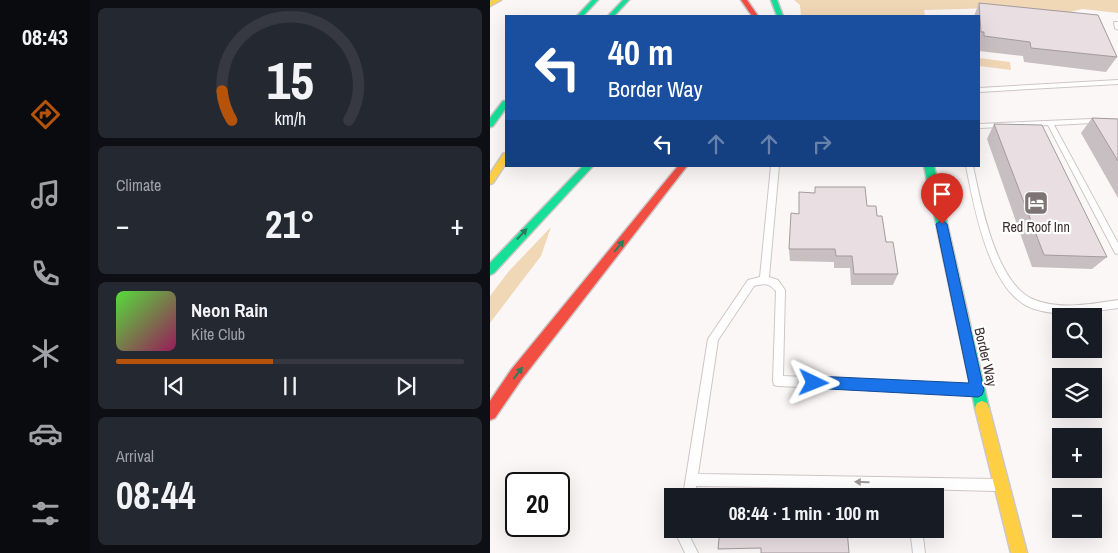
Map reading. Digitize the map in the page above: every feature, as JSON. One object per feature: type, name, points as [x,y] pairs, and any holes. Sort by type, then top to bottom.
[{"type":"main road","points":[[490,3],[497,0]]},
{"type":"main road","points":[[581,15],[595,0]]},
{"type":"main road","points":[[612,15],[626,0]]},
{"type":"main road","points":[[736,0],[742,15]]},
{"type":"main road","points":[[744,0],[754,15]]},
{"type":"main road","points":[[774,0],[780,15]]},
{"type":"main road","points":[[490,124],[505,104]]},
{"type":"main road","points":[[490,181],[505,158]]},
{"type":"main road","points":[[490,270],[588,167]]},
{"type":"main road","points":[[490,413],[516,375],[682,167]]},
{"type":"main road","name":"Border Way","points":[[930,167],[978,390],[1019,553]]},
{"type":"lane","points":[[980,90],[1118,82]]},
{"type":"lane","points":[[980,126],[1092,121],[1118,122]]},
{"type":"lane","points":[[1050,123],[1118,250]]},
{"type":"lane","points":[[764,279],[775,167]]},
{"type":"lane","points":[[969,167],[993,253],[1005,280],[1013,292],[1031,303],[1054,307],[1096,307],[1118,304]]},
{"type":"lane","points":[[690,488],[713,339],[751,282],[764,279],[775,283],[781,290],[778,381],[978,390]]},
{"type":"lane","points":[[692,480],[911,482],[1001,485]]},
{"type":"lane","points":[[911,482],[912,488]]},
{"type":"lane","points":[[684,538],[692,553]]},
{"type":"lane","points":[[917,538],[919,553]]},
{"type":"shaded area","points":[[794,0],[1118,0],[1118,13],[1082,9],[1067,13],[994,8],[924,10],[925,15],[801,15],[800,5]]},
{"type":"shaded area","points":[[980,58],[1010,62],[1011,70],[980,66]]},
{"type":"shaded area","points":[[551,227],[541,256],[490,323],[490,296],[509,271]]},
{"type":"building","points":[[979,3],[1098,15],[1117,57],[1031,48],[1030,42],[984,36],[984,32],[981,32]]},
{"type":"building","points":[[1092,118],[1118,119],[1118,161]]},
{"type":"building","points":[[994,124],[1042,125],[1107,257],[1044,255]]},
{"type":"building","points":[[815,187],[865,187],[867,206],[876,206],[877,216],[882,216],[886,242],[893,242],[898,274],[854,274],[852,256],[836,256],[835,249],[789,249],[791,213],[799,214],[799,192],[815,193]]},
{"type":"building","points":[[719,538],[848,538],[849,553],[761,553],[761,548],[718,549]]},
{"type":"traffic: fast","points":[[581,15],[595,0]]},
{"type":"traffic: fast","points":[[612,15],[626,0]]},
{"type":"traffic: fast","points":[[774,0],[780,15]]},
{"type":"traffic: fast","points":[[490,124],[505,104]]},
{"type":"traffic: fast","points":[[490,270],[588,167]]},
{"type":"traffic: fast","points":[[929,167],[982,408]]},
{"type":"traffic: slow","points":[[490,4],[498,0]]},
{"type":"traffic: slow","points":[[490,181],[505,158]]},
{"type":"traffic: slow","points":[[982,408],[1019,553]]},
{"type":"traffic: jam","points":[[744,0],[754,15]]},
{"type":"traffic: jam","points":[[490,413],[516,375],[682,167]]},
{"type":"place","name":"Red Roof Inn","points":[[1036,203]]},
{"type":"route","points":[[814,383],[978,390],[942,224]]}]
